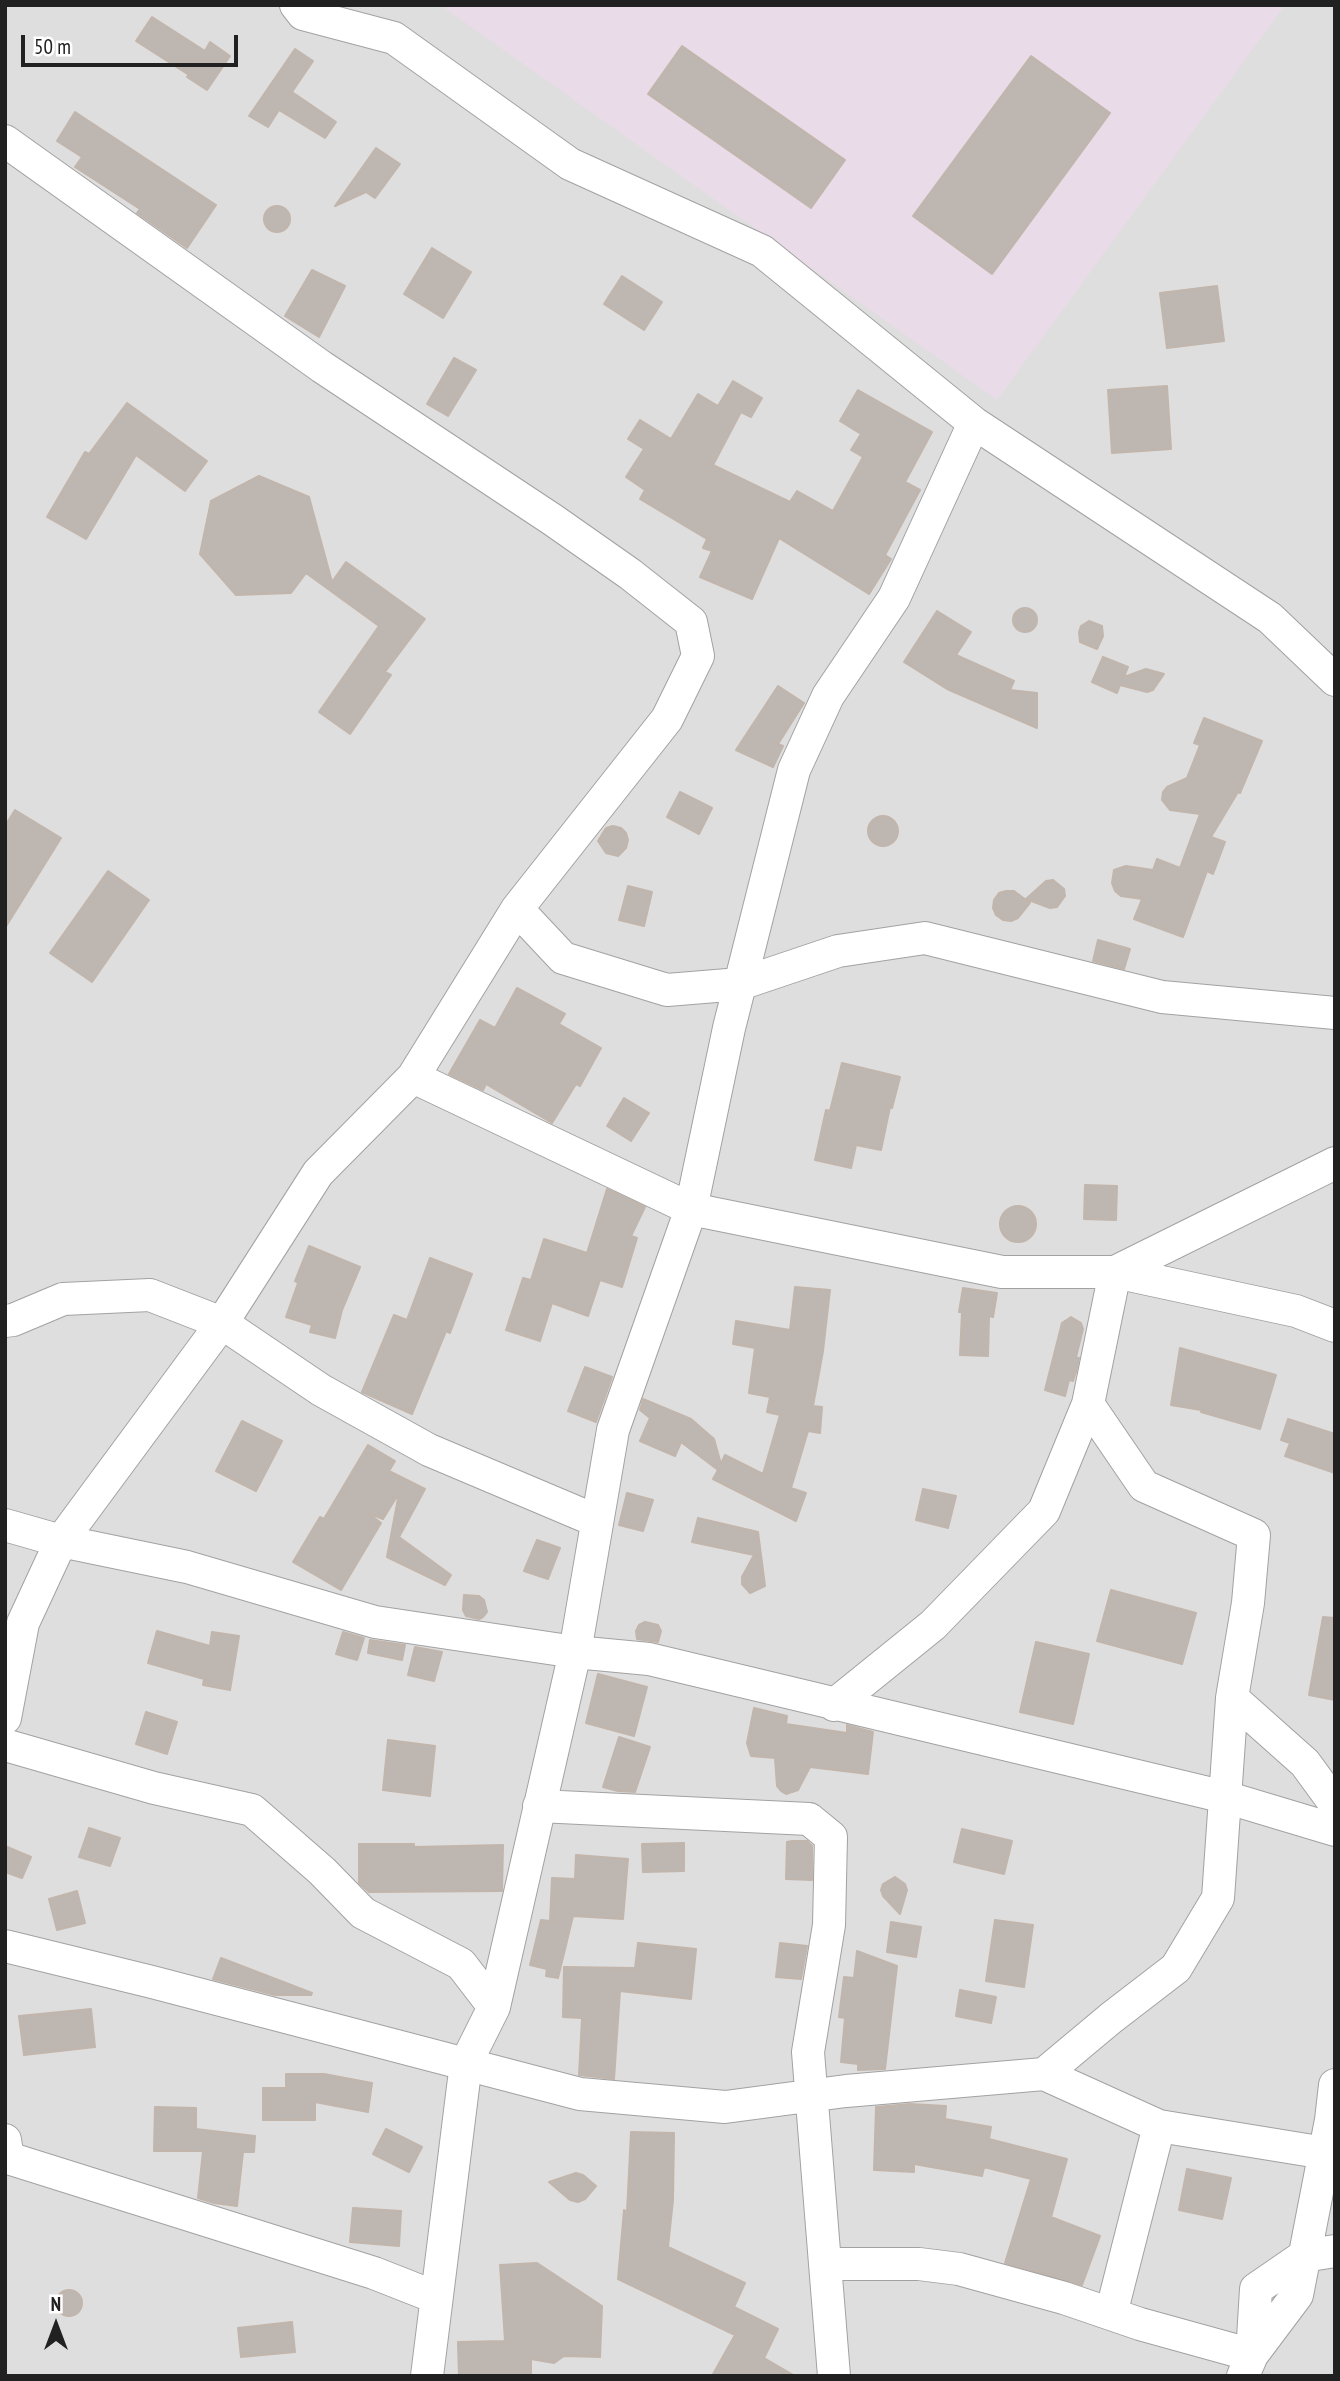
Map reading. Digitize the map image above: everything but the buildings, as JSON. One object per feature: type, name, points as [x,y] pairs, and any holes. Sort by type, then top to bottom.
[{"type":"street","points":[[296,5],[303,14],[394,38],[570,164],[762,251],[974,423],[1270,618],[1332,668]]},
{"type":"street","points":[[5,141],[321,367],[586,543],[691,622],[698,656],[667,719],[517,909],[413,1077],[318,1173],[222,1322],[61,1541],[23,1623],[5,1718]]},
{"type":"street","points":[[427,2376],[466,2063],[494,2007],[575,1652],[614,1430],[691,1209],[729,1028],[794,771],[828,696],[894,598],[974,423]]},
{"type":"street","points":[[517,909],[563,958],[667,990],[740,984],[838,951],[925,938],[1162,997],[1335,1013]]},
{"type":"street","points":[[413,1077],[691,1209],[1002,1272],[1115,1272],[1296,1311],[1335,1326]]},
{"type":"street","points":[[1115,1272],[1335,1164]]},
{"type":"street","points":[[834,1705],[933,1625],[1044,1511],[1088,1404],[1115,1272]]},
{"type":"street","points":[[5,1321],[63,1299],[150,1295],[222,1322],[321,1390],[429,1450],[597,1521]]},
{"type":"street","points":[[1044,2074],[1176,1968],[1219,1898],[1232,1698],[1248,1603],[1254,1535],[1144,1486],[1088,1404]]},
{"type":"street","points":[[5,1525],[61,1541],[187,1566],[375,1622],[575,1652],[649,1659],[1225,1797],[1335,1830]]},
{"type":"street","points":[[1232,1698],[1305,1763],[1335,1804]]},
{"type":"street","points":[[5,1745],[153,1788],[252,1811],[323,1871],[363,1913],[461,1964],[494,2007]]},
{"type":"street","points":[[539,1806],[809,1819],[831,1837],[829,1925],[808,2052],[834,2376]]},
{"type":"street","points":[[5,1947],[152,1982],[580,2094],[725,2107],[1044,2074],[1159,2126],[1325,2152]]},
{"type":"street","points":[[826,2264],[919,2264],[959,2269],[1064,2298],[1248,2366],[1297,2295],[1320,2254],[1325,2152],[1335,2085]]},
{"type":"street","points":[[1111,2314],[1159,2126]]},
{"type":"street","points":[[5,2140],[8,2158],[374,2273],[435,2297]]},
{"type":"shaded area","points":[[5,5],[1335,5],[1335,2376],[5,2376]]},
{"type":"shaded area","points":[[440,5],[1285,5],[997,400]]}]
